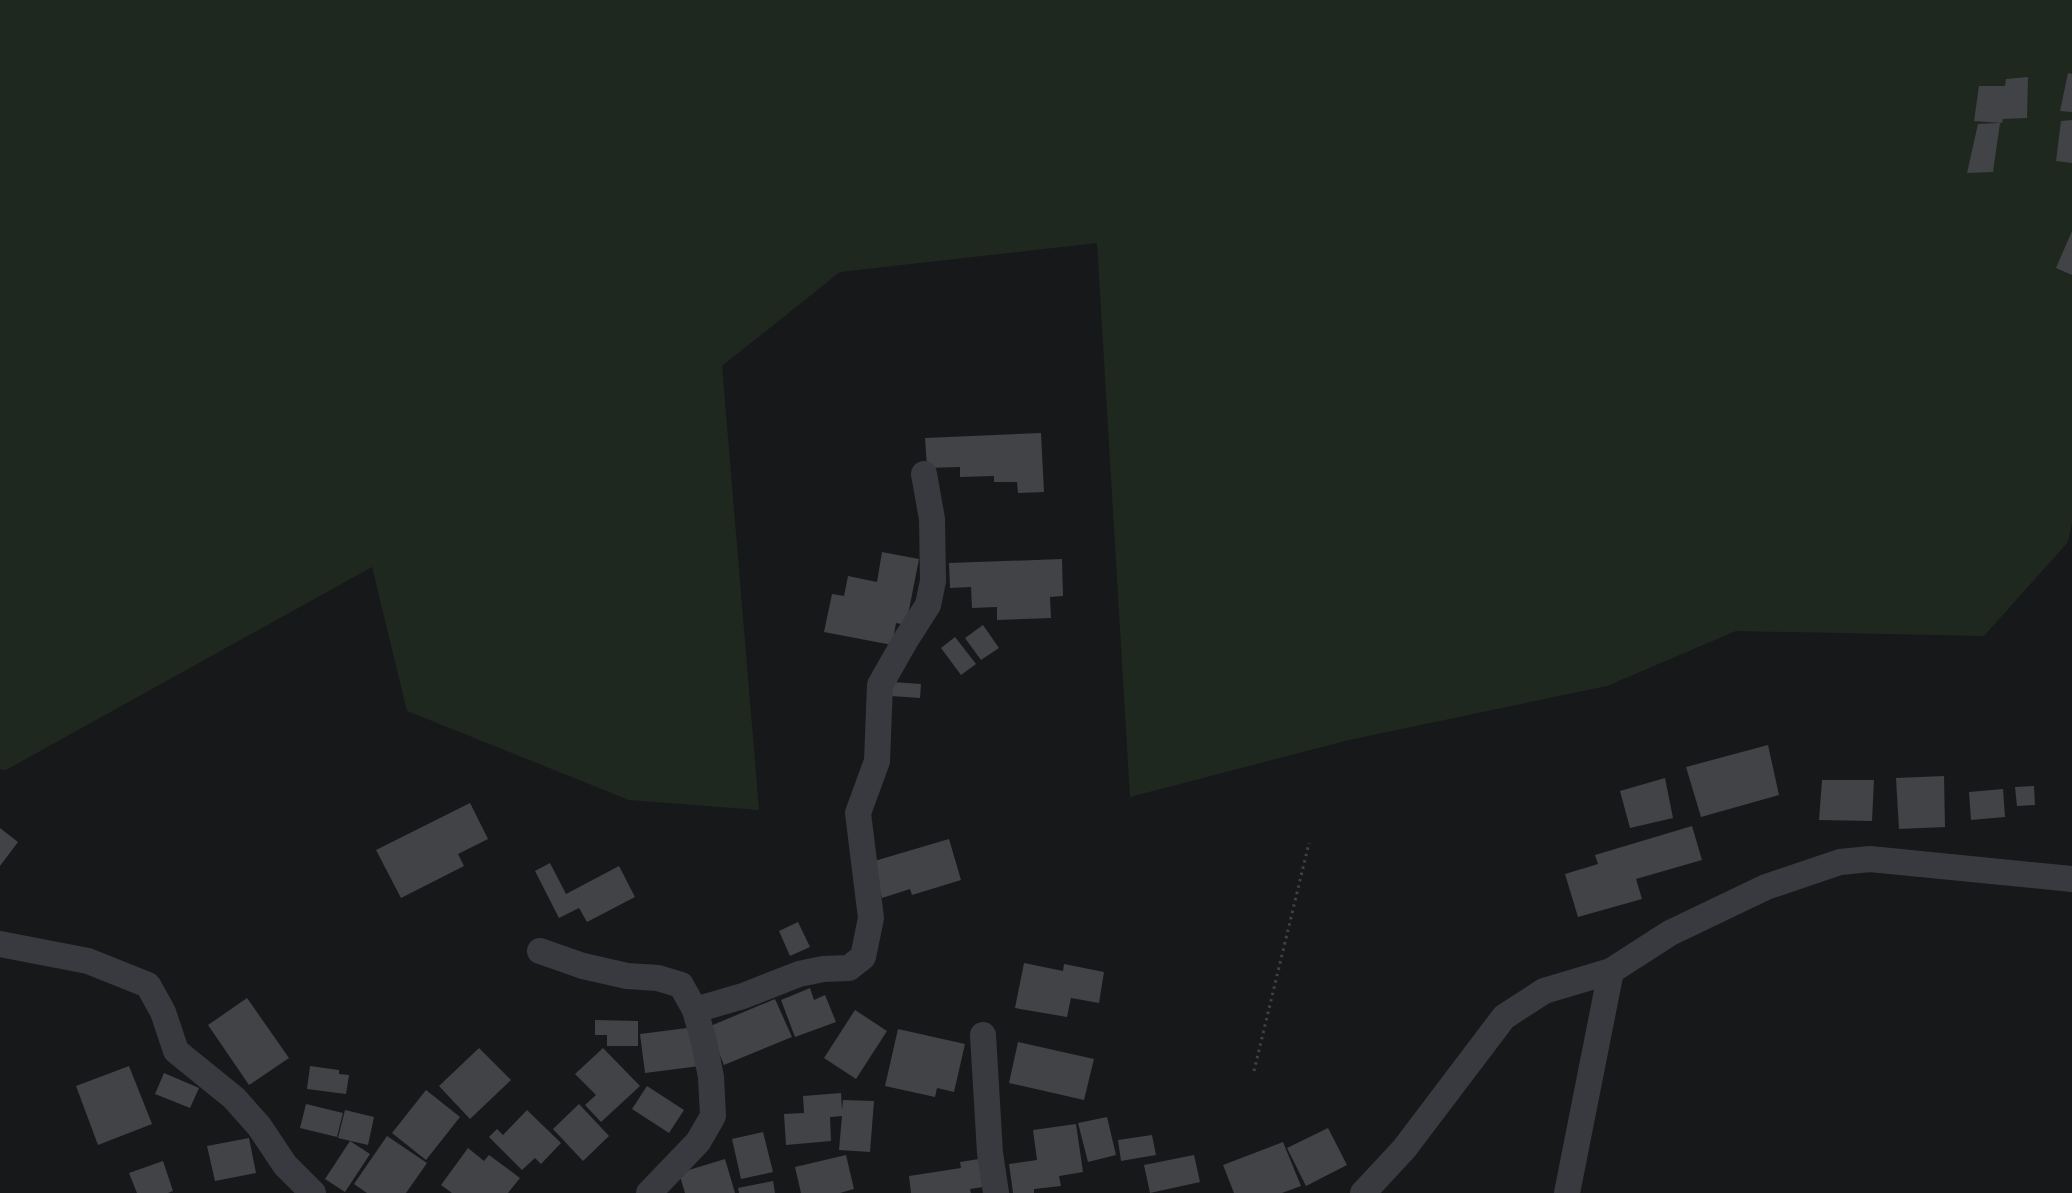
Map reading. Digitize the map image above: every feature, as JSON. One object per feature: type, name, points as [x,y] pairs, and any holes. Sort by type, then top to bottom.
[{"type":"street","points":[[696,1010],[743,996],[800,974],[823,969],[849,968],[863,957],[871,918],[858,813],[877,762],[880,685],[928,605],[930,597],[933,581],[932,518],[924,474]]},
{"type":"street","points":[[1363,1193],[1404,1149],[1504,1017],[1544,991],[1611,971],[1678,929],[1766,887],[1840,862],[1870,859],[2072,879]]},
{"type":"street","points":[[0,944],[88,961],[148,986],[163,1012],[176,1051],[234,1098],[259,1126],[285,1165],[313,1193]]},
{"type":"street","points":[[540,951],[583,966],[627,976],[658,978],[681,986],[696,1010],[711,1078],[712,1116],[698,1142],[649,1193]]},
{"type":"street","points":[[1567,1193],[1611,971]]},
{"type":"street","points":[[983,1035],[990,1153],[996,1193]]},
{"type":"path","points":[[1254,1071],[1309,843]]},
{"type":"shaded area","points":[[0,0],[2072,0],[2072,524],[2068,542],[1984,636],[1736,631],[1607,686],[1349,740],[1130,797],[1097,243],[840,272],[722,366],[759,810],[629,800],[407,711],[372,567],[6,770],[0,769]]},
{"type":"building","points":[[2068,73],[2072,74],[2072,112],[2060,111]]},
{"type":"building","points":[[2028,77],[2027,118],[2003,119],[2002,123],[1974,121],[1979,86],[2005,86],[2006,79]]},
{"type":"building","points":[[2072,120],[2072,163],[2056,161],[2061,121]]},
{"type":"building","points":[[2000,123],[1993,172],[1967,173],[1978,124]]},
{"type":"building","points":[[2072,231],[2072,275],[2056,268]]},
{"type":"building","points":[[1041,433],[1044,492],[1018,493],[1017,482],[994,482],[994,476],[960,477],[960,467],[927,468],[925,438]]},
{"type":"building","points":[[882,552],[919,559],[906,625],[896,623],[892,645],[824,632],[832,594],[844,596],[848,576],[877,582]]},
{"type":"building","points":[[1062,559],[1063,596],[1050,597],[1051,618],[997,620],[997,607],[972,608],[971,587],[950,588],[949,563]]},
{"type":"building","points":[[983,625],[999,648],[981,660],[965,638]]},
{"type":"building","points":[[955,637],[976,664],[961,675],[941,648]]},
{"type":"building","points":[[892,682],[921,684],[920,698],[891,696]]},
{"type":"building","points":[[1768,745],[1779,795],[1701,817],[1686,767]]},
{"type":"building","points":[[1944,776],[1945,827],[1899,829],[1896,778]]},
{"type":"building","points":[[1665,778],[1673,818],[1630,828],[1620,791]]},
{"type":"building","points":[[1822,780],[1874,780],[1872,821],[1819,820]]},
{"type":"building","points":[[2034,786],[2035,805],[2017,806],[2015,787]]},
{"type":"building","points":[[2003,789],[2005,817],[1971,820],[1969,792]]},
{"type":"building","points":[[470,803],[488,839],[458,854],[464,866],[401,898],[376,850]]},
{"type":"building","points":[[1692,826],[1702,860],[1636,879],[1642,899],[1578,917],[1565,874],[1598,864],[1595,855]]},
{"type":"building","points":[[0,828],[18,842],[0,866]]},
{"type":"building","points":[[949,839],[961,880],[912,895],[910,889],[882,898],[871,862]]},
{"type":"building","points":[[550,863],[566,894],[619,866],[635,897],[587,922],[579,908],[559,918],[535,871]]},
{"type":"building","points":[[798,922],[810,947],[790,956],[779,931]]},
{"type":"building","points":[[1024,963],[1063,971],[1064,964],[1104,972],[1099,1003],[1071,998],[1067,1017],[1015,1008]]},
{"type":"building","points":[[810,988],[814,1000],[825,995],[836,1022],[795,1037],[781,1000]]},
{"type":"building","points":[[247,998],[289,1058],[249,1085],[208,1025]]},
{"type":"building","points":[[775,999],[792,1037],[724,1065],[708,1027]]},
{"type":"building","points":[[855,1010],[887,1031],[856,1079],[824,1058]]},
{"type":"building","points":[[595,1020],[638,1021],[638,1046],[607,1046],[607,1035],[595,1035]]},
{"type":"building","points":[[695,1027],[700,1066],[645,1073],[640,1034]]},
{"type":"building","points":[[898,1029],[965,1044],[954,1092],[937,1088],[935,1097],[885,1086]]},
{"type":"building","points":[[1018,1042],[1094,1059],[1084,1100],[1009,1083]]},
{"type":"building","points":[[479,1048],[511,1080],[470,1119],[439,1086]]},
{"type":"building","points":[[603,1048],[640,1086],[601,1122],[585,1105],[596,1095],[575,1074]]},
{"type":"building","points":[[129,1066],[152,1124],[98,1145],[76,1086]]},
{"type":"building","points":[[310,1066],[339,1070],[339,1074],[349,1075],[346,1094],[307,1089]]},
{"type":"building","points":[[164,1073],[199,1088],[190,1108],[155,1094]]},
{"type":"building","points":[[647,1086],[684,1110],[669,1133],[632,1109]]},
{"type":"building","points":[[426,1090],[460,1117],[426,1160],[392,1133]]},
{"type":"building","points":[[841,1093],[842,1110],[843,1100],[874,1101],[870,1152],[839,1150],[842,1116],[830,1117],[831,1141],[786,1145],[784,1114],[804,1113],[803,1096]]},
{"type":"building","points":[[306,1104],[343,1113],[337,1137],[300,1128]]},
{"type":"building","points":[[579,1104],[609,1136],[583,1161],[553,1129]]},
{"type":"building","points":[[345,1110],[374,1117],[368,1145],[338,1138]]},
{"type":"building","points":[[527,1110],[561,1143],[541,1164],[535,1158],[522,1170],[489,1137],[497,1129],[503,1135]]},
{"type":"building","points":[[1107,1117],[1116,1155],[1088,1162],[1078,1123]]},
{"type":"building","points":[[1076,1124],[1083,1172],[1059,1176],[1061,1186],[1034,1189],[1034,1193],[1013,1193],[1009,1164],[1037,1160],[1033,1130]]},
{"type":"building","points":[[1328,1128],[1347,1165],[1306,1186],[1287,1148]]},
{"type":"building","points":[[763,1132],[773,1172],[741,1179],[732,1139]]},
{"type":"building","points":[[1152,1135],[1156,1155],[1121,1161],[1118,1140]]},
{"type":"building","points":[[387,1136],[427,1163],[406,1193],[367,1193],[354,1184]]},
{"type":"building","points":[[249,1138],[256,1173],[215,1181],[207,1146]]},
{"type":"building","points":[[350,1141],[370,1154],[345,1192],[325,1179]]},
{"type":"building","points":[[1283,1142],[1301,1186],[1282,1193],[1234,1193],[1223,1165]]},
{"type":"building","points":[[468,1148],[484,1161],[489,1155],[520,1178],[508,1193],[452,1193],[441,1185]]},
{"type":"building","points":[[846,1155],[854,1189],[840,1193],[801,1193],[795,1167]]},
{"type":"building","points":[[1194,1155],[1200,1182],[1150,1193],[1144,1165]]},
{"type":"building","points":[[985,1158],[990,1186],[970,1189],[971,1193],[911,1193],[909,1176],[961,1168],[960,1162]]},
{"type":"building","points":[[725,1159],[735,1193],[685,1193],[679,1173]]},
{"type":"building","points":[[163,1161],[173,1191],[168,1193],[137,1193],[129,1173]]},
{"type":"building","points":[[773,1181],[775,1193],[739,1193],[738,1188]]}]
